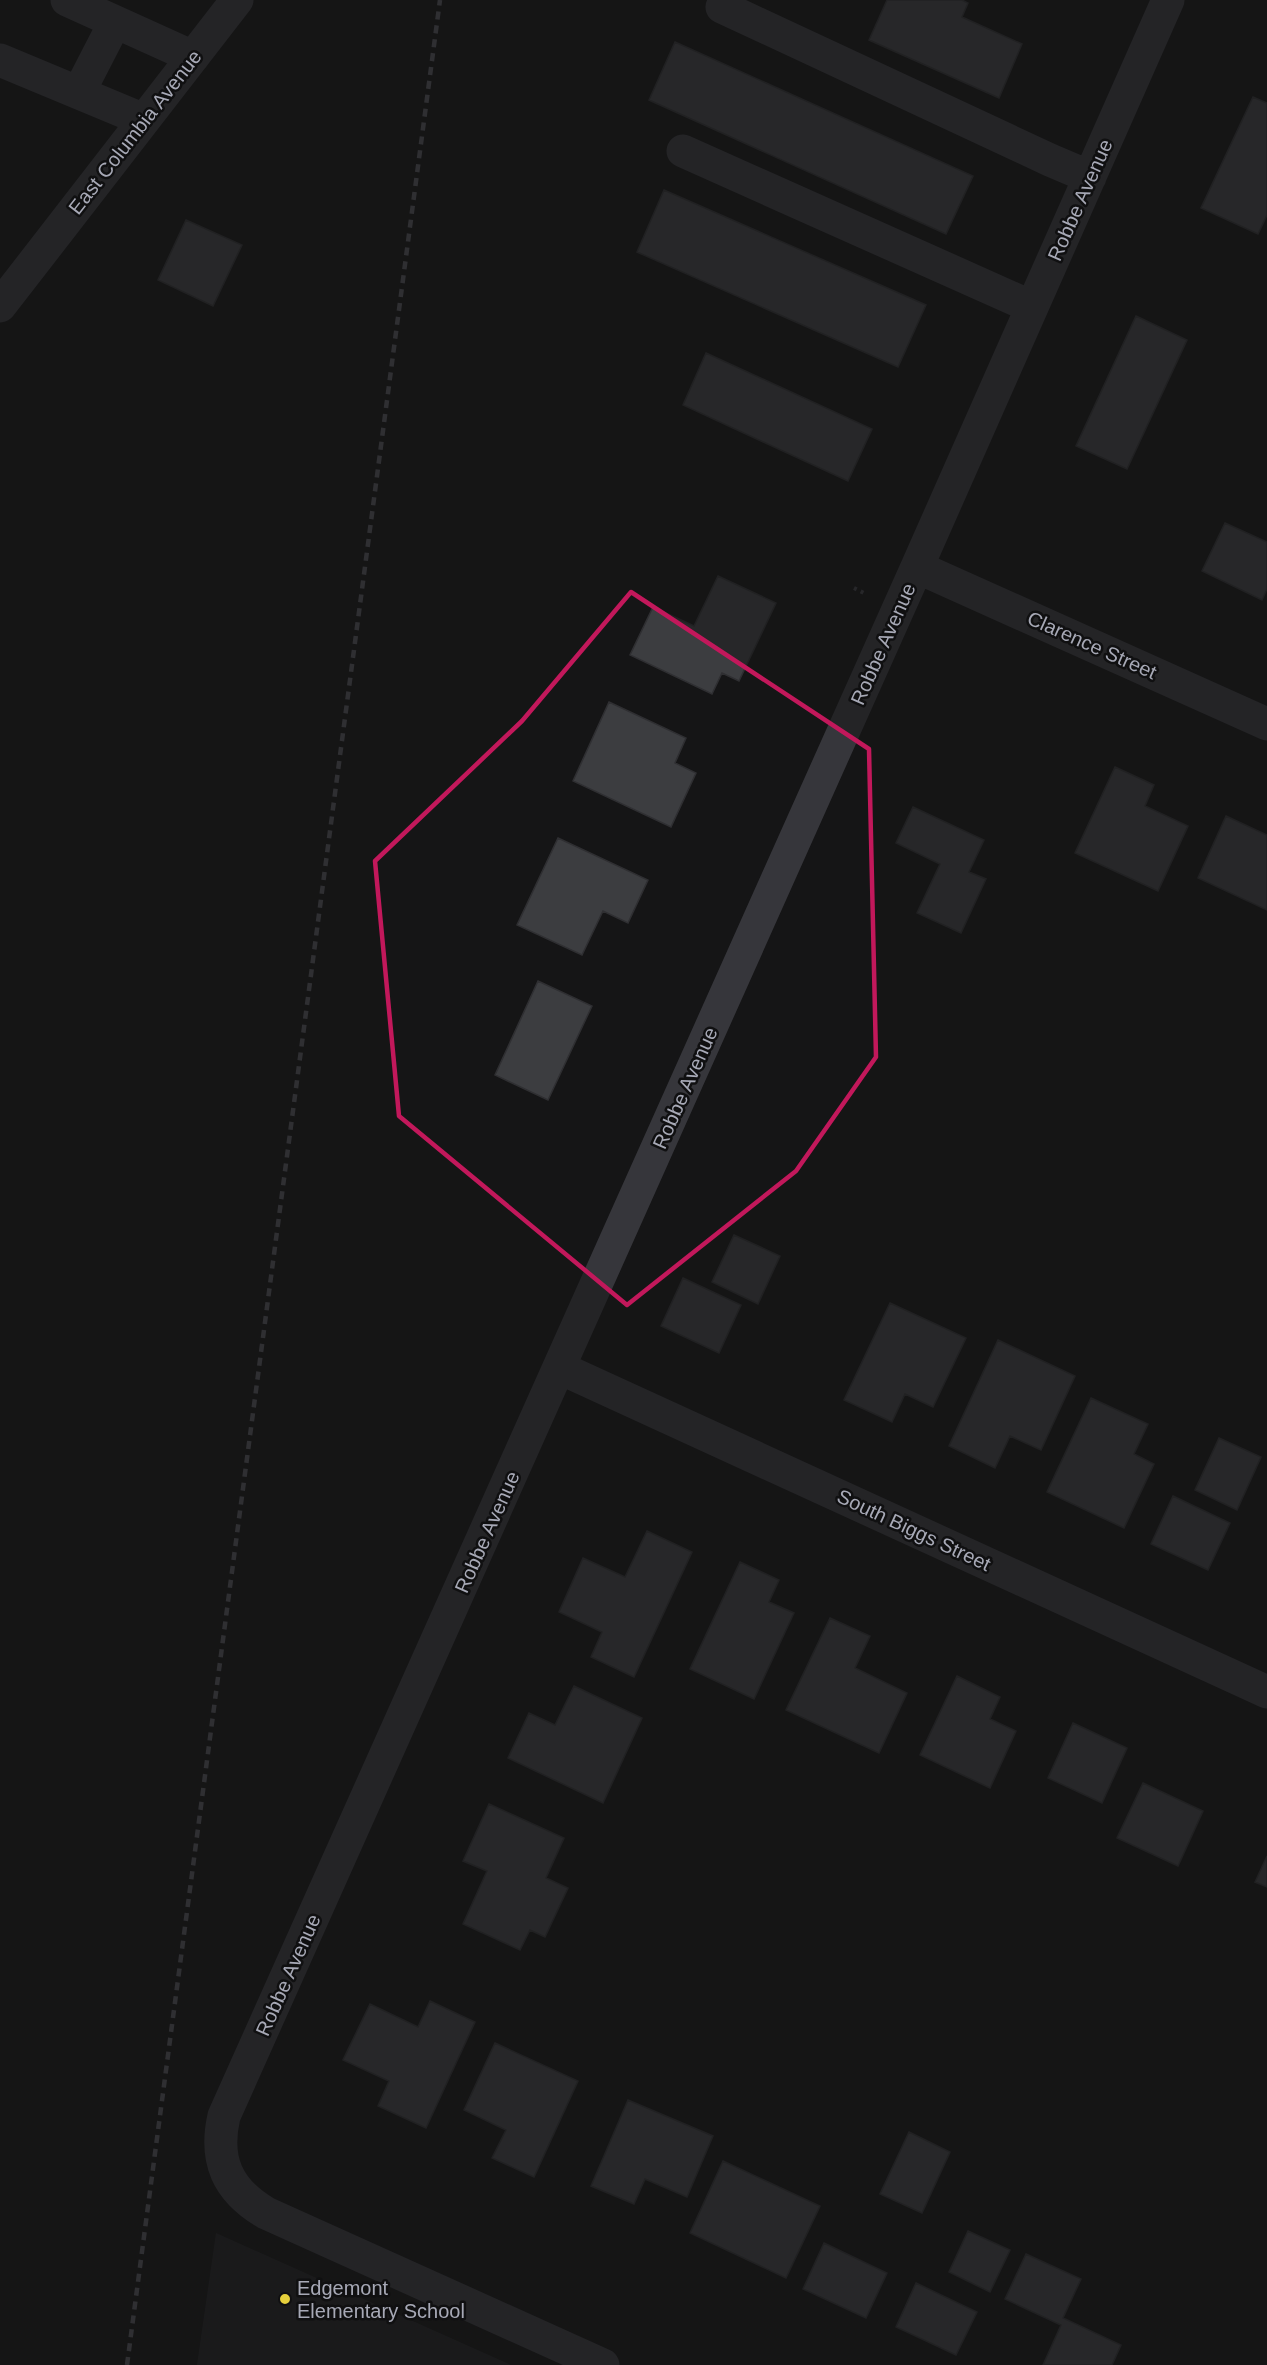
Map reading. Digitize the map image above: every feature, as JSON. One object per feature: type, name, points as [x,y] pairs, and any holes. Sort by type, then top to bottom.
[{"type":"street","points":[[67,0],[193,57]]},
{"type":"street","name":"East Columbia Avenue","points":[[0,306],[237,0]]},
{"type":"street","name":"Robbe Avenue","points":[[603,2365],[266,2213],[249,2203],[236,2190],[229,2178],[220,2151],[220,2134],[224,2116],[918,567],[1168,0]]},
{"type":"street","points":[[722,7],[1090,177]]},
{"type":"street","points":[[78,92],[115,22]]},
{"type":"street","points":[[0,60],[144,120]]},
{"type":"street","points":[[683,151],[1032,307]]},
{"type":"street","name":"Clarence Street","points":[[918,567],[1267,723]]},
{"type":"street","name":"South Biggs Street","points":[[560,1368],[1267,1692]]},
{"type":"highlighted area","points":[[631,592],[869,749],[876,1057],[796,1171],[627,1305],[399,1116],[375,861],[522,721]]},
{"type":"shaded area","name":"Edgemont Elementary School","points":[[216,2233],[511,2365],[197,2365]]},
{"type":"building","points":[[887,0],[962,0],[968,3],[962,17],[1022,44],[999,98],[869,40]]},
{"type":"building","points":[[675,42],[973,176],[946,234],[649,100]]},
{"type":"building","points":[[1253,97],[1267,103],[1267,215],[1258,234],[1201,208]]},
{"type":"building","points":[[664,190],[926,305],[898,367],[637,252]]},
{"type":"building","points":[[186,220],[242,245],[213,306],[158,280]]},
{"type":"building","points":[[1136,316],[1187,340],[1127,469],[1076,446]]},
{"type":"building","points":[[706,353],[872,429],[848,481],[683,405]]},
{"type":"building","points":[[1225,523],[1267,542],[1267,589],[1262,600],[1202,571]]},
{"type":"building","points":[[718,576],[776,603],[739,681],[722,673],[712,694],[630,655],[653,607],[694,626]]},
{"type":"building","points":[[609,702],[686,738],[675,763],[696,773],[671,827],[573,781]]},
{"type":"building","points":[[1115,767],[1154,785],[1145,806],[1188,826],[1158,891],[1075,853]]},
{"type":"building","points":[[913,807],[984,840],[969,872],[986,879],[961,933],[917,913],[940,864],[896,843]]},
{"type":"building","points":[[1226,816],[1267,835],[1267,910],[1198,878]]},
{"type":"building","points":[[558,838],[648,880],[628,923],[603,911],[582,955],[517,925]]},
{"type":"building","points":[[538,981],[592,1006],[548,1100],[495,1075]]},
{"type":"building","points":[[734,1235],[780,1256],[758,1304],[712,1282]]},
{"type":"building","points":[[683,1278],[741,1305],[719,1353],[661,1326]]},
{"type":"building","points":[[890,1303],[966,1338],[933,1407],[905,1394],[892,1422],[844,1400]]},
{"type":"building","points":[[998,1340],[1075,1376],[1041,1450],[1010,1436],[995,1468],[949,1446]]},
{"type":"building","points":[[1091,1398],[1148,1424],[1134,1454],[1154,1464],[1124,1528],[1047,1492]]},
{"type":"building","points":[[1219,1438],[1261,1457],[1237,1510],[1195,1490]]},
{"type":"building","points":[[1173,1496],[1230,1523],[1208,1570],[1151,1544]]},
{"type":"building","points":[[647,1531],[692,1552],[634,1677],[591,1657],[602,1632],[559,1612],[583,1558],[625,1577]]},
{"type":"building","points":[[740,1562],[779,1580],[769,1602],[794,1613],[754,1699],[690,1669]]},
{"type":"building","points":[[830,1618],[870,1636],[855,1668],[907,1693],[879,1753],[786,1710]]},
{"type":"building","points":[[957,1676],[1000,1697],[990,1719],[1016,1731],[990,1788],[920,1755]]},
{"type":"building","points":[[574,1686],[642,1718],[603,1803],[508,1758],[529,1713],[555,1725]]},
{"type":"building","points":[[1073,1723],[1127,1748],[1102,1803],[1048,1778]]},
{"type":"building","points":[[1143,1783],[1203,1811],[1178,1866],[1117,1838]]},
{"type":"building","points":[[489,1804],[564,1838],[546,1878],[568,1888],[545,1937],[530,1930],[520,1950],[463,1924],[487,1871],[463,1861]]},
{"type":"building","points":[[1267,1856],[1267,1887],[1255,1882]]},
{"type":"building","points":[[430,2001],[475,2022],[426,2128],[378,2106],[389,2081],[343,2060],[370,2004],[418,2027]]},
{"type":"building","points":[[495,2043],[578,2081],[534,2177],[492,2158],[506,2130],[464,2110]]},
{"type":"building","points":[[628,2100],[713,2136],[687,2197],[645,2179],[634,2204],[591,2186]]},
{"type":"building","points":[[909,2132],[950,2152],[922,2213],[880,2194]]},
{"type":"building","points":[[723,2161],[820,2206],[786,2278],[690,2233]]},
{"type":"building","points":[[968,2231],[1010,2250],[990,2292],[949,2272]]},
{"type":"building","points":[[824,2243],[887,2273],[866,2318],[803,2289]]},
{"type":"building","points":[[1026,2254],[1081,2279],[1063,2318],[1121,2345],[1112,2365],[1043,2365],[1061,2325],[1005,2299]]},
{"type":"building","points":[[916,2283],[977,2312],[956,2355],[896,2327]]},
{"type":"railway","points":[[127,2365],[440,0]]},
{"type":"place","name":"Edgemont Elementary School","points":[[285,2299]]}]
